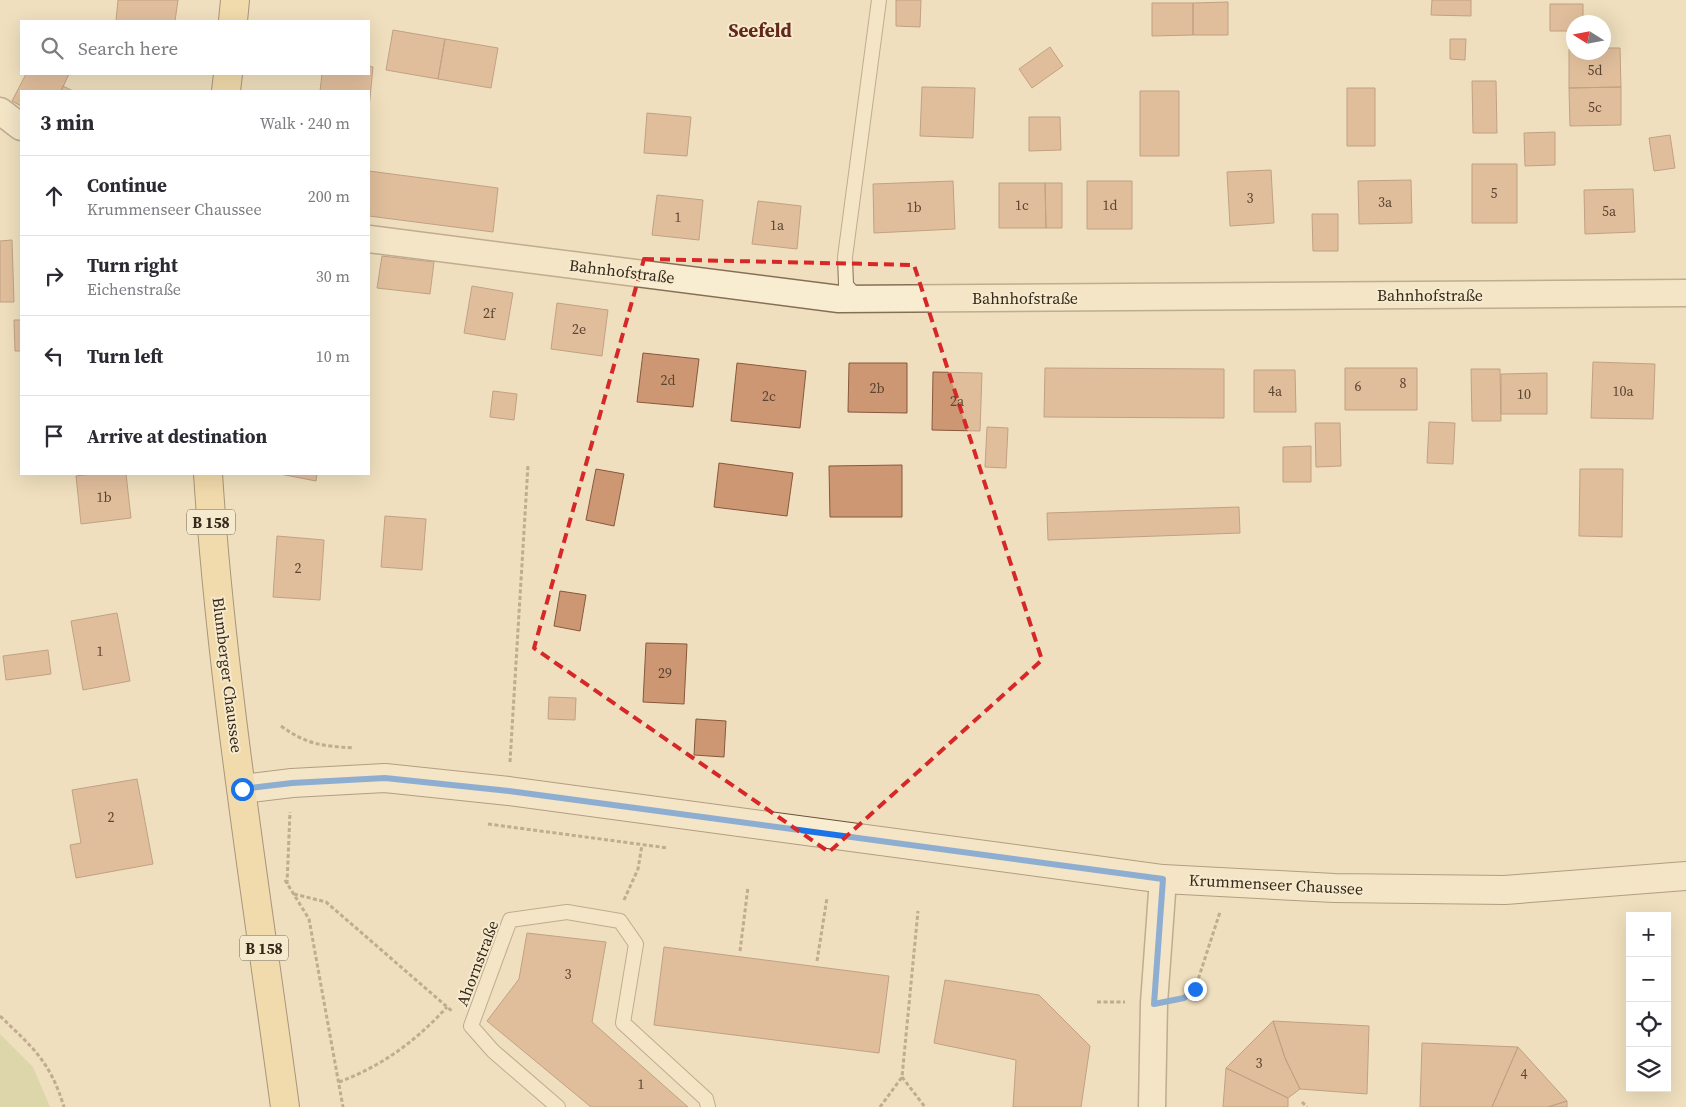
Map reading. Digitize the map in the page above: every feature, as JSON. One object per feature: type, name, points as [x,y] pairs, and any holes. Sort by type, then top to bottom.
[{"type":"main road","points":[[233,20],[236,0]]},
{"type":"main road","points":[[226,90],[228,75]]},
{"type":"main road","name":"Blumberger Chaussee","points":[[208,475],[214,570],[285,1107]]},
{"type":"main road","name":"Krummenseer Chaussee","points":[[242,789],[292,783],[385,778],[509,791],[1163,879],[1334,888],[1505,890],[1686,876]]},
{"type":"street","points":[[0,111],[20,127]]},
{"type":"street","name":"Bahnhofstraße","points":[[370,239],[839,299],[1686,293]]},
{"type":"street","points":[[1152,1107],[1154,1004],[1163,879]]},
{"type":"lane","points":[[859,299],[846,285],[844,257],[879,0]]},
{"type":"lane","name":"Ahornstraße","points":[[558,1107],[493,1051],[471,1026],[510,920],[567,912],[620,921]]},
{"type":"lane","points":[[620,921],[636,944],[623,1023],[706,1099],[708,1107]]},
{"type":"path","points":[[510,768],[528,465]]},
{"type":"path","points":[[292,783],[287,884],[309,919],[343,1107]]},
{"type":"path","points":[[488,824],[668,848]]},
{"type":"path","points":[[620,921],[626,892],[638,869],[642,844]]},
{"type":"path","points":[[1097,1002],[1154,1004],[1184,998],[1195,989],[1222,905],[1222,882]]},
{"type":"path","points":[[740,951],[748,886]]},
{"type":"path","points":[[294,894],[326,902],[471,1026]]},
{"type":"path","points":[[817,961],[826,898]]},
{"type":"path","points":[[880,1107],[902,1077],[918,911]]},
{"type":"path","points":[[339,1082],[366,1072],[402,1050],[447,1007]]},
{"type":"path","points":[[0,1016],[37,1052],[55,1079],[64,1107]]},
{"type":"path","points":[[902,1077],[925,1107]]},
{"type":"path","points":[[1302,1102],[1307,1107]]},
{"type":"highlighted area","points":[[644,259],[914,265],[1042,660],[829,852],[534,648]]},
{"type":"green space","points":[[0,1034],[33,1067],[50,1107],[0,1107]]},
{"type":"building","points":[[118,0],[178,0],[175,20],[116,20]]},
{"type":"building","points":[[896,0],[921,0],[920,27],[896,26]]},
{"type":"building","points":[[1432,0],[1471,0],[1471,16],[1431,15]]},
{"type":"building","points":[[1228,2],[1228,35],[1193,35],[1193,3]]},
{"type":"building","points":[[1152,3],[1193,3],[1193,35],[1152,36]]},
{"type":"building","points":[[1550,4],[1583,4],[1583,15],[1566,15],[1566,31],[1550,31]]},
{"type":"building","points":[[393,30],[445,39],[438,79],[386,70]]},
{"type":"building","points":[[445,39],[498,48],[491,88],[438,79]]},
{"type":"building","points":[[1450,39],[1466,39],[1465,60],[1450,59]]},
{"type":"building","points":[[1050,47],[1063,66],[1032,88],[1019,69]]},
{"type":"building","points":[[1611,48],[1620,48],[1621,87],[1569,88],[1569,60],[1611,60]]},
{"type":"building","points":[[370,66],[373,67],[370,98],[370,90],[320,90],[322,75],[370,75]]},
{"type":"building","points":[[25,75],[69,75],[61,90],[20,90],[20,105],[12,101]]},
{"type":"building","points":[[1472,81],[1496,81],[1497,133],[1473,133]]},
{"type":"building","points":[[63,86],[71,90],[61,90]]},
{"type":"building","points":[[922,87],[975,88],[973,138],[920,136]]},
{"type":"building","points":[[1621,87],[1621,125],[1570,126],[1569,88]]},
{"type":"building","points":[[1347,88],[1375,88],[1375,146],[1347,146]]},
{"type":"building","points":[[1140,91],[1179,91],[1179,156],[1140,156]]},
{"type":"building","points":[[647,113],[691,117],[687,156],[644,153]]},
{"type":"building","points":[[1029,117],[1060,117],[1061,150],[1029,151]]},
{"type":"building","points":[[1555,132],[1555,165],[1525,166],[1524,133]]},
{"type":"building","points":[[1670,135],[1675,168],[1654,171],[1649,138]]},
{"type":"building","points":[[1472,164],[1517,164],[1517,223],[1472,223]]},
{"type":"building","points":[[1271,170],[1274,223],[1230,226],[1227,172]]},
{"type":"building","points":[[370,171],[498,188],[493,232],[370,216]]},
{"type":"building","points":[[1411,180],[1412,223],[1359,224],[1358,181]]},
{"type":"building","points":[[953,181],[955,229],[874,233],[873,184]]},
{"type":"building","points":[[1087,181],[1132,181],[1132,229],[1087,229]]},
{"type":"building","points":[[999,183],[1045,183],[1046,228],[999,228]]},
{"type":"building","points":[[1045,183],[1062,183],[1062,228],[1046,228]]},
{"type":"building","points":[[1633,189],[1635,232],[1585,234],[1584,190]]},
{"type":"building","points":[[657,195],[703,200],[699,240],[652,235]]},
{"type":"building","points":[[758,201],[801,206],[797,249],[752,244]]},
{"type":"building","points":[[1312,214],[1338,214],[1338,251],[1313,251]]},
{"type":"building","points":[[12,240],[14,302],[0,302],[0,241]]},
{"type":"building","points":[[382,256],[434,262],[430,294],[377,288]]},
{"type":"building","points":[[472,286],[513,293],[505,340],[464,333]]},
{"type":"building","points":[[557,303],[608,310],[602,356],[551,349]]},
{"type":"building","points":[[14,320],[20,320],[20,351],[15,351]]},
{"type":"building","points":[[643,353],[699,359],[693,407],[637,402]]},
{"type":"building","points":[[1593,362],[1655,364],[1653,419],[1591,418]]},
{"type":"building","points":[[737,363],[806,371],[800,428],[731,421]]},
{"type":"building","points":[[849,363],[907,363],[907,413],[848,412]]},
{"type":"building","points":[[1045,368],[1224,369],[1224,418],[1044,417]]},
{"type":"building","points":[[1345,368],[1417,368],[1417,410],[1345,410]]},
{"type":"building","points":[[1471,369],[1500,369],[1501,421],[1472,421]]},
{"type":"building","points":[[1254,370],[1295,370],[1296,412],[1254,412]]},
{"type":"building","points":[[933,372],[982,373],[980,431],[932,430]]},
{"type":"building","points":[[1547,373],[1547,414],[1501,414],[1501,374]]},
{"type":"building","points":[[493,391],[517,394],[514,420],[490,417]]},
{"type":"building","points":[[1429,422],[1455,423],[1453,464],[1427,463]]},
{"type":"building","points":[[1315,423],[1340,423],[1341,466],[1316,467]]},
{"type":"building","points":[[987,427],[1008,428],[1006,468],[985,467]]},
{"type":"building","points":[[1311,446],[1311,482],[1283,482],[1283,447]]},
{"type":"building","points":[[719,463],[793,473],[787,516],[714,507]]},
{"type":"building","points":[[902,465],[902,517],[830,517],[829,466]]},
{"type":"building","points":[[596,469],[624,474],[614,526],[586,520]]},
{"type":"building","points":[[1580,469],[1623,469],[1622,537],[1579,536]]},
{"type":"building","points":[[126,475],[131,518],[81,524],[76,476]]},
{"type":"building","points":[[285,475],[317,475],[316,481]]},
{"type":"building","points":[[1239,507],[1240,533],[1048,540],[1047,513]]},
{"type":"building","points":[[385,516],[426,519],[422,570],[381,567]]},
{"type":"building","points":[[277,536],[324,540],[320,600],[273,597]]},
{"type":"building","points":[[560,591],[586,595],[580,631],[554,626]]},
{"type":"building","points":[[117,613],[130,681],[83,690],[71,621]]},
{"type":"building","points":[[646,643],[687,644],[684,704],[643,702]]},
{"type":"building","points":[[48,650],[51,674],[6,680],[3,656]]},
{"type":"building","points":[[549,697],[576,698],[575,720],[548,719]]},
{"type":"building","points":[[696,719],[726,721],[724,757],[694,755]]},
{"type":"building","points":[[137,779],[153,864],[76,878],[70,845],[81,843],[72,790]]},
{"type":"building","points":[[527,933],[606,942],[592,1022],[688,1107],[591,1107],[487,1021],[519,979]]},
{"type":"building","points":[[664,947],[889,976],[879,1053],[654,1025]]},
{"type":"building","points":[[945,980],[1039,995],[1090,1046],[1081,1107],[1013,1107],[1016,1060],[934,1043]]},
{"type":"building","points":[[1273,1021],[1285,1058],[1300,1089],[1288,1098],[1226,1068]]},
{"type":"building","points":[[1273,1021],[1369,1026],[1367,1094],[1300,1089],[1285,1058]]},
{"type":"building","points":[[1422,1043],[1518,1047],[1492,1107],[1420,1107]]},
{"type":"building","points":[[1518,1047],[1567,1101],[1548,1107],[1492,1107]]},
{"type":"building","points":[[1226,1068],[1288,1098],[1288,1107],[1223,1107]]},
{"type":"building","points":[[1567,1101],[1567,1107],[1548,1107]]},
{"type":"district","name":"Seefeld","points":[[760,30]]},
{"type":"route","points":[[242,789],[292,783],[385,778],[509,791],[1163,879],[1154,1004],[1184,998],[1195,989]]}]
